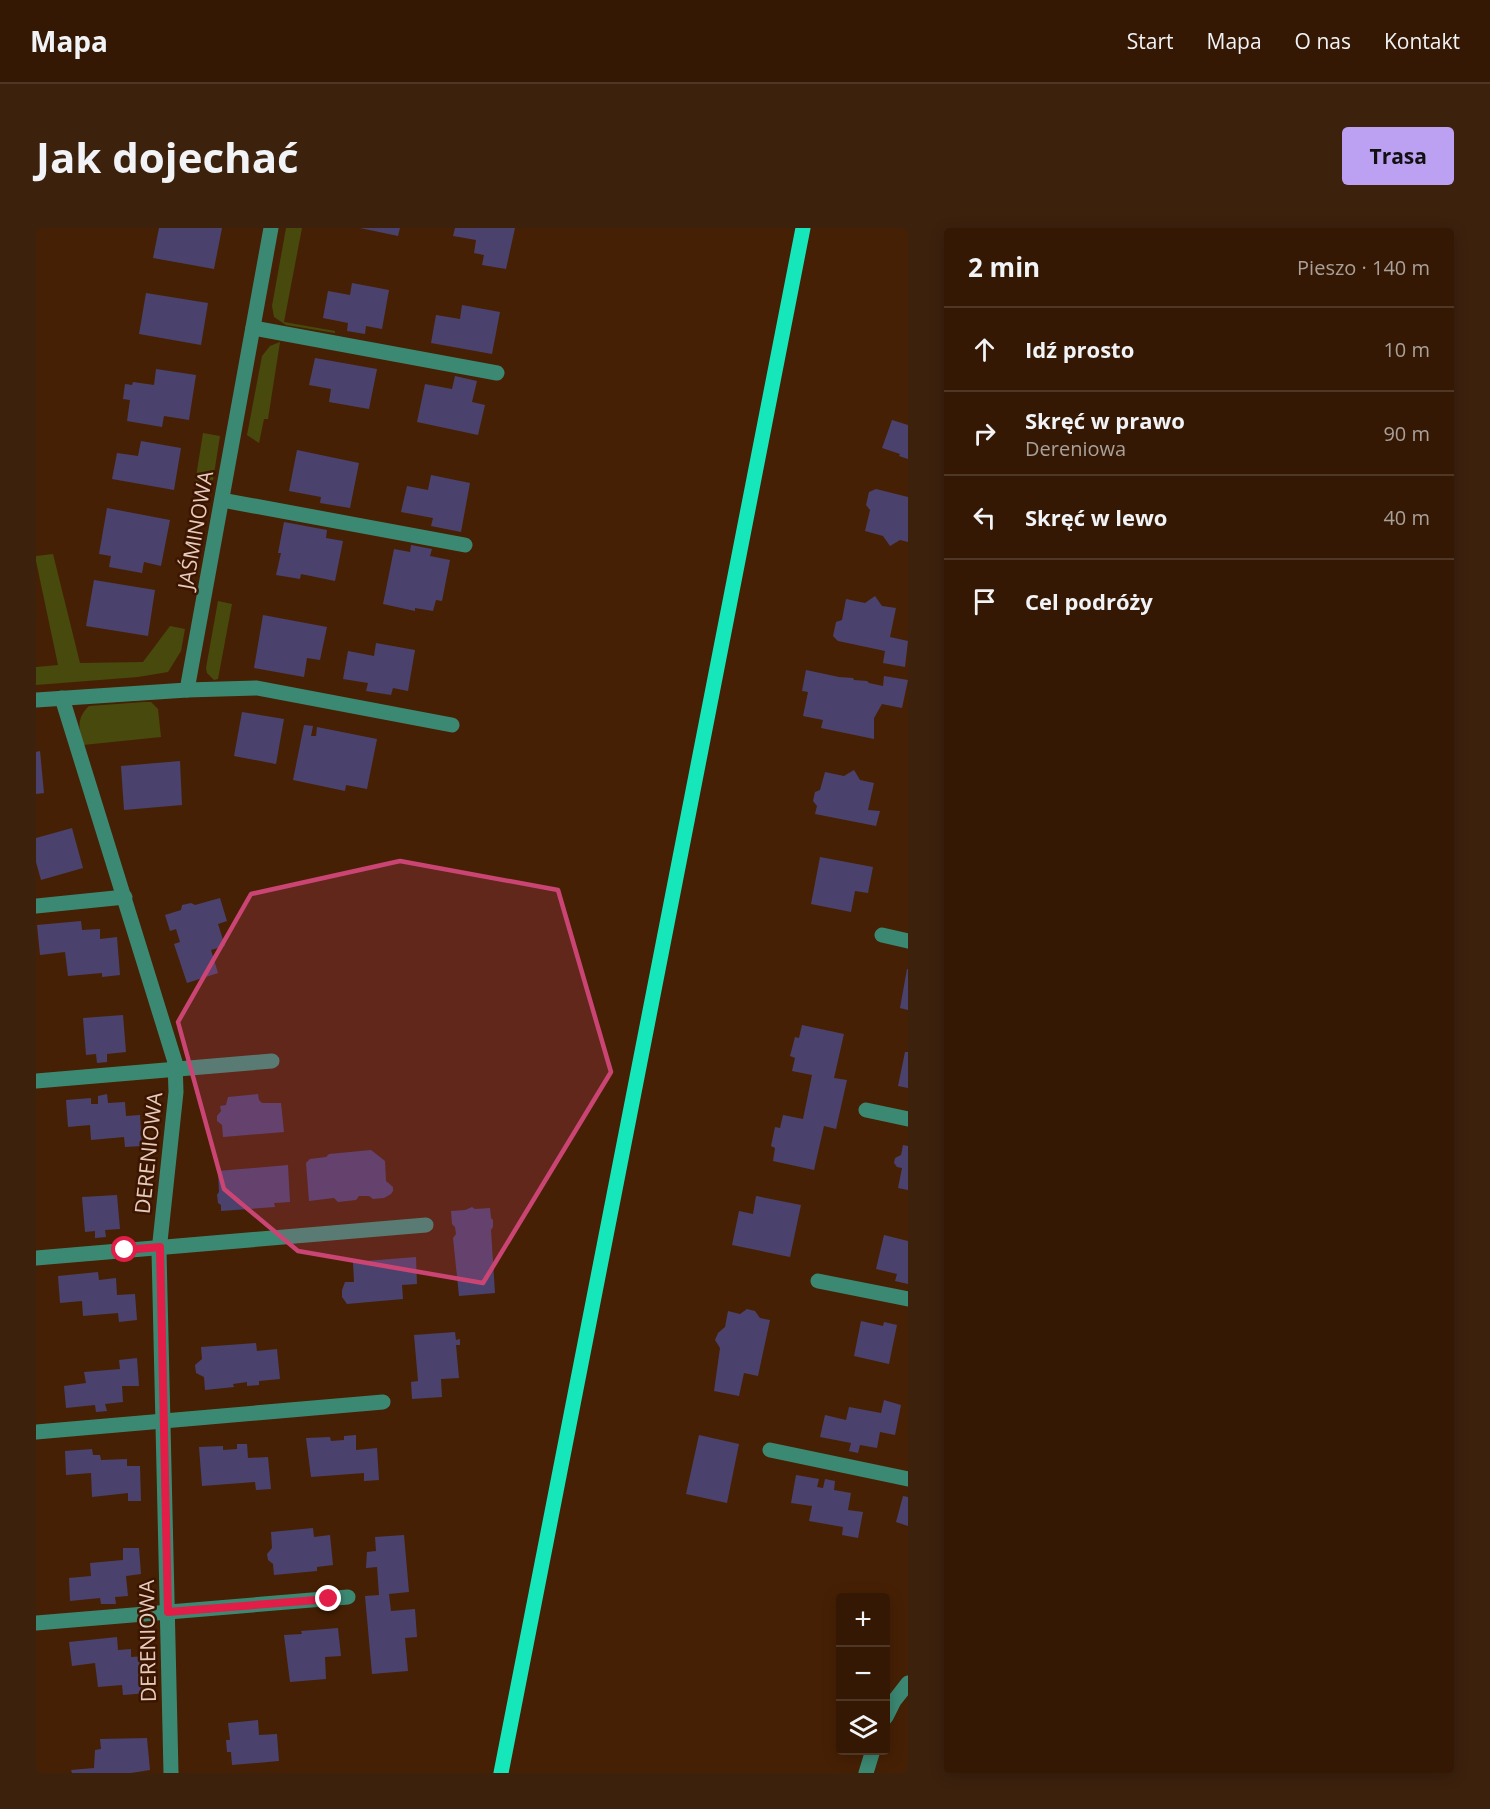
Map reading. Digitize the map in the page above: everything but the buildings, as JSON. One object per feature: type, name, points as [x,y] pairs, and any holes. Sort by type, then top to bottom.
[{"type":"main road","points":[[501,1773],[803,228]]},
{"type":"street","name":"JAŚMINOWA","points":[[187,690],[271,228]]},
{"type":"street","points":[[253,328],[497,373]]},
{"type":"street","points":[[222,500],[465,545]]},
{"type":"street","points":[[36,700],[257,687],[452,725]]},
{"type":"street","name":"DERENIOWA","points":[[62,698],[171,1044],[176,1069],[176,1092],[160,1247],[171,1773]]},
{"type":"street","points":[[36,906],[124,897]]},
{"type":"street","points":[[882,936],[908,940]]},
{"type":"street","points":[[36,1081],[272,1061]]},
{"type":"street","points":[[866,1110],[908,1119]]},
{"type":"street","points":[[36,1258],[426,1225]]},
{"type":"street","points":[[818,1281],[908,1299]]},
{"type":"street","points":[[36,1432],[383,1402]]},
{"type":"street","points":[[770,1450],[908,1479]]},
{"type":"street","points":[[36,1623],[348,1597]]},
{"type":"street","points":[[890,1708],[908,1683]]},
{"type":"street","points":[[866,1773],[871,1755]]},
{"type":"highlighted area","points":[[400,861],[558,890],[611,1072],[483,1283],[298,1251],[224,1189],[178,1022],[251,894]]},
{"type":"shaded area","points":[[286,228],[302,228],[284,322],[335,331],[335,333],[286,325],[274,317],[272,306]]},
{"type":"shaded area","points":[[280,342],[268,419],[264,419],[259,443],[247,435],[262,356],[270,346]]},
{"type":"shaded area","points":[[203,433],[220,436],[213,480],[195,483]]},
{"type":"shaded area","points":[[53,554],[80,663],[143,662],[170,626],[185,629],[181,651],[168,672],[138,677],[36,685],[36,667],[58,665],[36,561],[36,556]]},
{"type":"shaded area","points":[[218,601],[232,604],[218,679],[214,680],[207,673],[206,668]]},
{"type":"shaded area","points":[[151,702],[158,709],[161,737],[83,745],[80,719],[89,706]]},
{"type":"route","points":[[125,1250],[160,1247],[168,1612],[329,1599]]}]
